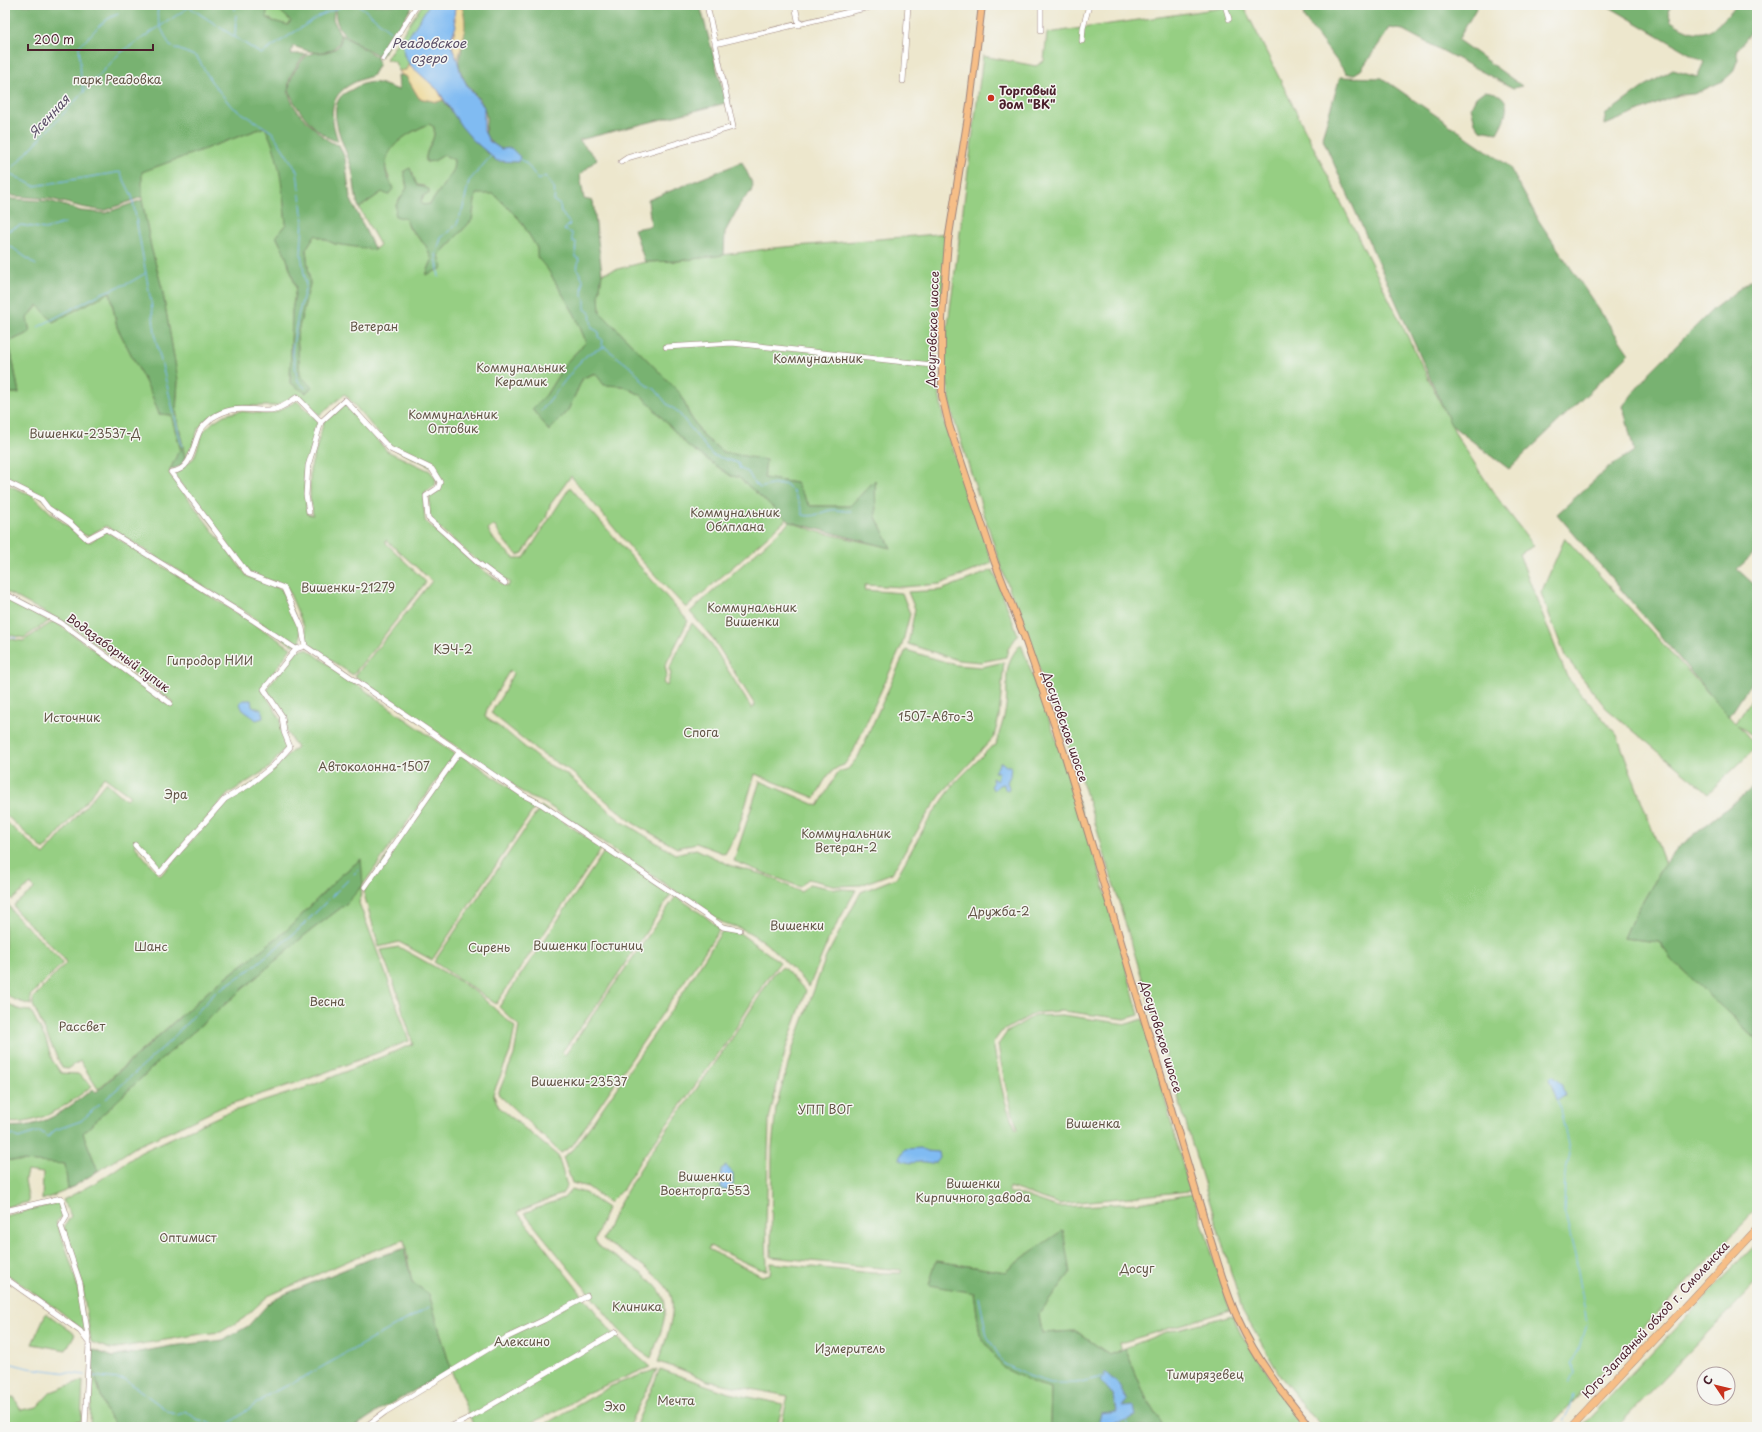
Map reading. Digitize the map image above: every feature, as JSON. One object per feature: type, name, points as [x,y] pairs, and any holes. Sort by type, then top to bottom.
[{"type":"highway","name":"Юго-Западный обход г. Смоленска","points":[[1572,1427],[1757,1229]]},
{"type":"main road","name":"Досуговское шоссе","points":[[982,5],[970,104],[948,241],[942,319],[942,396],[949,425],[995,564],[1024,636],[1064,756],[1209,1235],[1235,1312],[1242,1329],[1262,1362],[1310,1427]]},
{"type":"street","points":[[384,59],[417,5]]},
{"type":"street","points":[[621,162],[627,158],[733,127],[707,5]]},
{"type":"street","points":[[795,5],[799,25]]},
{"type":"street","points":[[715,44],[878,5]]},
{"type":"street","points":[[902,81],[908,5]]},
{"type":"street","points":[[1041,5],[1041,30]]},
{"type":"street","points":[[1082,41],[1083,28],[1089,5]]},
{"type":"street","points":[[1225,5],[1229,19]]},
{"type":"street","points":[[666,347],[732,343],[941,366]]},
{"type":"street","points":[[321,422],[297,397],[277,408],[267,410],[240,408],[223,411],[201,430],[192,456],[182,467],[171,472],[248,574],[284,588],[302,628],[305,646],[523,795],[541,804],[723,927],[740,930]]},
{"type":"street","points":[[309,512],[306,495],[308,466],[321,422],[345,400],[390,449],[432,469],[440,482],[438,488],[426,496],[428,518],[478,563],[505,583]]},
{"type":"street","points":[[5,481],[41,499],[48,508],[76,528],[81,535],[87,539],[106,529],[254,621],[296,649]]},
{"type":"street","name":"Водазаборный тупик","points":[[5,594],[76,633],[170,703]]},
{"type":"street","points":[[135,845],[160,873],[225,799],[249,785],[273,766],[290,747],[284,732],[282,716],[264,689],[296,649],[305,646]]},
{"type":"street","points":[[365,886],[460,751]]},
{"type":"street","points":[[5,1211],[60,1198],[67,1216],[61,1226],[80,1283],[89,1343],[85,1426],[73,1427]]},
{"type":"street","points":[[5,1278],[80,1331],[89,1343]]},
{"type":"street","points":[[365,1427],[385,1412],[508,1337],[544,1320],[587,1296]]},
{"type":"street","points":[[450,1427],[470,1417],[616,1332]]},
{"type":"green space","name":"парк Реадовка","points":[[5,5],[268,5],[266,17],[273,21],[288,25],[291,21],[280,11],[288,7],[288,5],[335,5],[333,19],[340,34],[340,42],[335,48],[329,51],[317,53],[293,46],[291,54],[307,54],[300,61],[290,78],[288,87],[289,95],[296,109],[308,122],[325,138],[339,145],[345,158],[350,198],[375,250],[335,244],[315,235],[306,249],[310,284],[297,335],[300,375],[312,387],[306,393],[290,383],[292,311],[296,288],[286,256],[276,236],[286,224],[278,163],[265,127],[142,172],[142,197],[104,211],[51,199],[12,196],[5,192]]},
{"type":"green space","points":[[268,5],[288,5],[288,7],[281,10],[291,21],[288,25],[273,21],[266,17]]},
{"type":"green space","points":[[336,5],[413,5],[381,57],[348,38],[342,32],[336,16]]},
{"type":"green space","points":[[422,5],[429,5],[404,55],[409,63],[406,70],[399,71],[395,62],[386,59]]},
{"type":"green space","points":[[455,5],[700,5],[726,103],[579,140],[597,159],[580,175],[584,199],[593,201],[602,273],[599,295],[600,312],[681,394],[689,414],[703,436],[723,452],[766,460],[764,478],[796,483],[810,506],[850,506],[875,480],[876,517],[891,548],[790,522],[738,477],[731,476],[688,446],[641,395],[623,386],[604,385],[595,373],[583,378],[568,410],[549,431],[532,409],[546,395],[566,363],[586,342],[575,315],[548,270],[537,257],[537,248],[520,220],[494,194],[476,194],[472,220],[439,255],[443,268],[426,275],[432,260],[426,246],[409,227],[406,219],[395,216],[396,205],[407,188],[404,171],[410,168],[417,185],[429,189],[429,194],[424,195],[421,201],[423,205],[430,204],[453,171],[454,160],[444,155],[434,161],[426,162],[427,153],[434,137],[434,127],[429,124],[421,127],[398,142],[388,155],[386,163],[386,172],[393,189],[388,195],[382,192],[359,208],[351,166],[339,132],[336,114],[336,106],[339,99],[358,86],[375,82],[399,90],[398,75],[406,76],[419,98],[437,102],[443,100],[472,139],[497,161],[501,149],[488,138],[486,134],[486,115],[484,108],[463,77],[460,67],[459,60],[464,27],[462,7],[454,7]]},
{"type":"green space","points":[[1243,5],[1457,436],[1493,492],[1534,546],[1519,554],[1567,677],[1617,735],[1665,864],[1632,920],[1624,938],[1659,942],[1672,960],[1757,1040],[1757,1209],[1549,1427],[1321,1427],[1281,1377],[1243,1312],[1085,790],[1000,564],[951,410],[944,355],[983,56],[1036,66],[1044,61],[1047,33]]},
{"type":"green space","points":[[1302,5],[1478,5],[1458,40],[1522,86],[1513,88],[1403,30],[1390,28],[1361,70],[1353,75],[1346,73],[1304,18]]},
{"type":"green space","points":[[1606,5],[1672,5],[1668,11],[1671,21],[1682,28],[1700,32],[1707,31],[1721,22],[1736,5],[1757,5],[1757,13],[1752,30],[1736,51],[1738,59],[1733,72],[1723,81],[1694,94],[1679,95],[1605,125],[1605,115],[1645,86],[1673,70],[1697,77],[1704,62]]},
{"type":"green space","points":[[341,34],[377,57],[379,64],[372,76],[349,85],[341,91],[336,98],[332,116],[338,141],[324,135],[303,115],[297,107],[289,88],[294,72],[303,59],[310,54],[335,49],[341,41]]},
{"type":"green space","points":[[1340,77],[1382,78],[1509,166],[1539,221],[1629,354],[1509,469],[1451,425],[1322,137]]},
{"type":"green space","points":[[1484,91],[1500,96],[1506,105],[1504,118],[1497,133],[1480,130],[1475,123],[1471,107],[1476,97]]},
{"type":"green space","points":[[429,124],[434,127],[434,136],[427,153],[426,162],[434,161],[444,155],[454,160],[453,171],[430,204],[423,205],[421,201],[424,195],[424,186],[417,185],[413,179],[413,172],[405,180],[407,188],[396,205],[406,219],[409,228],[426,246],[432,260],[426,275],[439,255],[472,220],[476,194],[494,193],[520,220],[537,248],[538,257],[548,270],[575,315],[586,342],[566,363],[546,395],[532,409],[549,431],[568,410],[583,378],[596,373],[604,385],[623,386],[641,395],[688,446],[731,476],[738,477],[787,519],[686,608],[638,557],[571,476],[550,505],[546,518],[523,553],[518,555],[514,552],[504,541],[494,525],[488,530],[495,541],[514,558],[524,558],[570,487],[688,621],[665,666],[667,675],[663,683],[667,686],[671,674],[669,669],[692,623],[711,643],[752,709],[755,705],[714,640],[690,612],[790,522],[819,532],[891,548],[876,517],[875,481],[850,506],[810,506],[796,483],[764,478],[736,455],[723,452],[703,436],[689,414],[680,394],[600,312],[599,295],[602,273],[645,262],[678,261],[773,248],[949,233],[934,363],[944,422],[992,563],[940,584],[903,587],[865,585],[864,590],[902,593],[910,614],[902,645],[853,752],[844,765],[834,770],[823,782],[815,798],[755,774],[737,833],[725,854],[696,843],[677,848],[633,823],[569,770],[542,754],[491,713],[504,692],[513,673],[510,670],[487,709],[485,717],[508,733],[540,760],[566,774],[621,821],[675,854],[696,849],[732,866],[765,875],[801,892],[809,884],[829,888],[856,890],[829,938],[809,987],[781,957],[760,940],[737,927],[723,923],[545,803],[531,798],[355,676],[432,581],[386,540],[386,543],[426,582],[353,675],[309,646],[304,627],[287,587],[250,573],[173,474],[194,458],[203,432],[213,422],[224,415],[240,411],[266,414],[276,412],[297,401],[319,422],[304,475],[307,514],[313,515],[310,498],[310,470],[324,421],[344,403],[387,451],[430,471],[436,479],[435,486],[425,493],[425,521],[477,566],[507,587],[510,583],[475,559],[429,519],[430,495],[440,488],[434,468],[390,447],[345,394],[319,415],[297,394],[276,406],[239,406],[223,409],[207,419],[198,429],[193,445],[185,458],[176,411],[178,380],[162,288],[151,247],[142,200],[141,172],[265,127],[271,139],[278,163],[286,224],[276,236],[286,256],[296,288],[292,311],[290,383],[311,387],[300,375],[297,335],[310,284],[306,249],[315,235],[335,244],[375,249],[380,245],[359,208],[382,192],[390,179],[386,169],[386,160],[389,152],[403,138]]},
{"type":"green space","points":[[742,162],[753,185],[751,192],[742,201],[725,232],[724,255],[678,261],[645,262],[634,229],[651,226],[648,200]]},
{"type":"green space","points":[[5,196],[12,199],[50,201],[81,211],[105,213],[142,200],[151,247],[162,288],[178,380],[176,411],[185,458],[181,466],[170,470],[178,452],[181,451],[171,415],[159,414],[151,393],[117,327],[110,292],[53,322],[38,305],[27,318],[30,332],[9,342],[19,393],[5,393]]},
{"type":"green space","points":[[1757,275],[1757,551],[1737,569],[1757,587],[1757,674],[1729,717],[1557,514],[1607,469],[1634,451],[1623,406],[1649,373],[1712,310]]},
{"type":"green space","name":"Вишенки-23537-Д","points":[[110,292],[117,327],[151,393],[159,414],[171,415],[181,451],[169,473],[247,576],[282,589],[300,628],[301,644],[292,645],[247,613],[106,526],[88,536],[82,534],[51,508],[44,499],[33,491],[5,481],[5,393],[19,393],[9,342],[30,332],[27,318],[39,305],[53,322]]},
{"type":"green space","points":[[5,484],[32,495],[51,513],[90,542],[106,531],[291,648],[262,689],[281,720],[281,730],[286,747],[269,768],[228,794],[161,870],[136,843],[134,845],[160,876],[229,799],[272,771],[297,748],[286,731],[287,717],[266,689],[297,650],[307,649],[455,754],[363,885],[359,903],[409,1041],[305,1080],[224,1106],[137,1146],[98,1171],[83,1133],[155,1065],[305,935],[346,904],[361,859],[338,878],[287,930],[211,989],[98,1089],[80,1061],[68,1069],[62,1068],[33,1005],[33,998],[66,963],[63,957],[17,912],[14,905],[34,889],[31,884],[12,900],[5,890],[5,821],[44,855],[106,782],[126,800],[130,796],[104,777],[89,798],[44,850],[5,814],[5,638],[23,641],[54,621],[171,706],[174,703],[77,630],[5,591]]},
{"type":"green space","points":[[1565,538],[1736,723],[1757,691],[1757,739],[1738,725],[1757,747],[1708,793],[1606,708],[1565,656],[1541,593]]},
{"type":"green space","points":[[993,570],[1018,635],[1008,649],[1006,657],[981,662],[958,660],[908,644],[915,609],[908,592],[941,590]]},
{"type":"green space","points":[[5,597],[49,621],[24,638],[5,634]]},
{"type":"green space","points":[[1021,644],[1072,782],[1092,844],[1139,1015],[1125,1019],[1062,1011],[1035,1013],[1001,1032],[993,1043],[1007,1108],[1016,1129],[1018,1129],[1014,1119],[1004,1077],[998,1045],[1007,1032],[1034,1016],[1062,1015],[1127,1024],[1143,1019],[1190,1191],[1060,1204],[1009,1187],[1009,1193],[1017,1193],[1058,1207],[1138,1203],[1193,1194],[1230,1310],[1120,1343],[1121,1349],[1110,1355],[1076,1331],[1042,1333],[1039,1314],[1070,1273],[1029,1253],[1005,1272],[936,1261],[974,1293],[980,1335],[1034,1383],[1051,1388],[1050,1423],[1055,1427],[781,1427],[788,1396],[708,1381],[680,1369],[658,1362],[667,1337],[671,1318],[672,1300],[670,1293],[665,1285],[649,1270],[603,1240],[624,1195],[637,1173],[727,1046],[774,973],[783,967],[806,991],[786,1048],[769,1119],[766,1226],[767,1270],[759,1269],[710,1246],[708,1249],[762,1276],[770,1274],[771,1263],[873,1273],[901,1273],[900,1270],[771,1257],[772,1148],[776,1108],[792,1050],[826,957],[861,892],[896,878],[928,821],[955,783],[990,748],[996,745],[1005,711],[1008,666]]},
{"type":"green space","points":[[906,650],[956,665],[982,667],[1004,662],[999,717],[994,737],[943,792],[928,813],[892,873],[861,885],[838,886],[808,879],[800,887],[734,861],[760,781],[818,806],[838,772],[848,769],[858,757]]},
{"type":"green space","points":[[460,754],[536,806],[432,960],[399,942],[379,947],[364,894],[365,887]]},
{"type":"green space","points":[[1757,784],[1757,1040],[1672,960],[1659,942],[1624,938],[1632,920],[1665,864],[1679,847]]},
{"type":"green space","name":"Сирень","points":[[541,806],[602,848],[496,1004],[434,962]]},
{"type":"green space","points":[[606,849],[672,893],[600,1001],[562,1052],[565,1055],[676,896],[706,917],[720,929],[572,1146],[561,1153],[498,1094],[514,1055],[519,1026],[499,1007]]},
{"type":"green space","points":[[361,859],[363,885],[346,904],[305,935],[155,1065],[83,1133],[98,1171],[68,1190],[65,1164],[5,1160],[5,1126],[30,1125],[42,1122],[63,1111],[93,1089],[96,1092],[211,989],[287,930],[338,878]]},
{"type":"green space","points":[[5,899],[14,914],[62,961],[62,964],[30,996],[31,1005],[17,1001],[5,992]]},
{"type":"green space","name":"Вишенки","points":[[724,928],[738,932],[780,962],[764,983],[729,1039],[640,1161],[623,1189],[609,1203],[588,1187],[572,1183],[563,1157],[574,1149],[676,1003]]},
{"type":"green space","name":"Оптимист","points":[[399,947],[453,977],[477,993],[515,1027],[510,1052],[493,1094],[499,1107],[558,1156],[567,1186],[562,1194],[517,1212],[613,1334],[650,1367],[589,1392],[566,1406],[523,1427],[474,1427],[451,1370],[429,1294],[412,1282],[404,1240],[364,1254],[268,1296],[244,1318],[221,1332],[110,1349],[91,1342],[82,1283],[64,1227],[71,1216],[63,1200],[100,1180],[141,1152],[224,1114],[308,1087],[413,1044],[396,989],[381,950]]},
{"type":"green space","points":[[5,999],[10,1005],[16,1008],[31,1011],[46,1040],[52,1060],[61,1073],[78,1074],[92,1086],[52,1113],[40,1118],[17,1123],[5,1122]]},
{"type":"green space","points":[[5,1160],[65,1163],[68,1190],[42,1200],[43,1173],[27,1171],[25,1180],[29,1202],[5,1207]]},
{"type":"green space","name":"Клиника","points":[[572,1189],[585,1193],[607,1208],[595,1240],[597,1243],[606,1252],[638,1271],[651,1281],[660,1291],[664,1300],[665,1311],[663,1324],[651,1358],[640,1351],[618,1329],[524,1213],[564,1198]]},
{"type":"green space","points":[[58,1203],[63,1208],[62,1217],[56,1222],[75,1277],[81,1305],[84,1334],[79,1327],[61,1312],[5,1273],[5,1216]]},
{"type":"green space","points":[[1063,1230],[1070,1273],[1039,1314],[1042,1333],[1076,1331],[1110,1355],[1125,1348],[1146,1398],[1164,1427],[1055,1427],[1050,1423],[1051,1388],[1034,1383],[1003,1368],[980,1335],[974,1293],[929,1285],[936,1261],[1005,1272],[1029,1253]]},
{"type":"green space","points":[[1757,1243],[1757,1281],[1617,1427],[1581,1427]]},
{"type":"green space","points":[[406,1248],[405,1253],[412,1282],[429,1294],[451,1370],[383,1408],[354,1427],[117,1427],[105,1410],[92,1365],[92,1349],[112,1357],[171,1346],[223,1340],[248,1326],[269,1303],[285,1294],[370,1259]]},
{"type":"green space","points":[[46,1313],[75,1334],[66,1350],[32,1344]]},
{"type":"green space","name":"Тимирязевец","points":[[1232,1315],[1241,1334],[1305,1427],[1164,1427],[1146,1398],[1125,1348],[1166,1332]]},
{"type":"green space","points":[[92,1365],[105,1410],[117,1427],[90,1427]]},
{"type":"green space","name":"Эхо","points":[[657,1369],[628,1427],[540,1427],[611,1386]]},
{"type":"green space","name":"Мечта","points":[[660,1369],[729,1393],[783,1404],[777,1427],[635,1427]]},
{"type":"green space","points":[[83,1380],[81,1422],[5,1425],[5,1398],[14,1397],[21,1410],[37,1407],[51,1392]]},
{"type":"sand","points":[[454,7],[462,7],[465,20],[462,47],[457,59],[452,46],[455,25]]},
{"type":"sand","points":[[409,63],[438,90],[443,100],[437,102],[419,98],[406,76],[402,75],[399,71],[406,70]]},
{"type":"water","name":"Реадовское озеро","points":[[429,5],[455,5],[454,19],[456,26],[451,39],[452,47],[461,74],[468,87],[484,107],[484,131],[489,141],[501,149],[511,148],[520,157],[518,162],[497,161],[472,139],[461,126],[438,90],[410,65],[404,55],[403,45]]},
{"type":"water","points":[[244,700],[251,700],[252,706],[262,710],[263,718],[256,720],[244,711],[240,702]]},
{"type":"water","points":[[1001,762],[1006,766],[1011,766],[1010,776],[1007,782],[1009,788],[1008,790],[1005,789],[1004,784],[999,785],[994,790],[991,786],[993,784],[992,778],[997,781],[999,772],[994,772]]},
{"type":"water","points":[[1553,1076],[1561,1083],[1565,1096],[1557,1100],[1549,1079]]},
{"type":"water","points":[[920,1148],[924,1151],[939,1152],[940,1158],[936,1163],[909,1163],[899,1158],[905,1149]]},
{"type":"water","points":[[726,1166],[733,1173],[733,1184],[730,1190],[724,1190],[721,1188],[721,1169]]},
{"type":"water","points":[[1106,1373],[1119,1385],[1127,1400],[1122,1407],[1134,1406],[1136,1416],[1121,1422],[1098,1424],[1101,1414],[1117,1412],[1114,1396],[1100,1380]]},
{"type":"waterway","points":[[159,5],[157,14],[160,26],[170,46],[197,57],[211,81],[231,106],[272,132],[297,171],[303,221],[301,254],[306,286],[298,316],[292,350],[298,381],[305,388]]},
{"type":"waterway","points":[[235,5],[235,10]]},
{"type":"waterway","name":"Ясенная","points":[[5,176],[120,53],[189,7],[261,54],[319,16],[345,5]]},
{"type":"waterway","points":[[359,5],[390,31]]},
{"type":"waterway","points":[[84,92],[81,77],[79,46],[101,24],[118,14]]},
{"type":"waterway","points":[[235,36],[236,15]]},
{"type":"waterway","points":[[439,277],[436,254],[441,238],[457,224],[463,208],[469,181],[491,156]]},
{"type":"waterway","points":[[519,159],[526,163],[539,180],[545,176],[555,191],[554,201],[560,205],[561,212],[570,224],[564,230],[572,233],[572,241],[576,242],[575,257],[579,259],[577,269],[583,279],[582,295],[585,298],[585,309],[590,313],[592,328],[599,332],[598,337],[603,340],[602,345],[634,370],[646,385],[655,389],[667,404],[677,411],[712,455],[738,463],[740,469],[748,472],[753,481],[760,488],[771,485],[786,484],[797,498],[803,515],[814,515],[831,510],[851,511]]},
{"type":"waterway","points":[[9,173],[34,186],[120,172],[132,196],[151,302],[156,341],[182,446]]},
{"type":"waterway","points":[[5,232],[21,225],[45,229],[65,223]]},
{"type":"waterway","points":[[5,245],[13,248],[36,265]]},
{"type":"waterway","points":[[38,327],[102,293],[129,283],[146,273]]},
{"type":"waterway","points":[[541,411],[578,364],[588,354],[604,347]]},
{"type":"waterway","points":[[5,636],[16,638]]},
{"type":"waterway","points":[[354,874],[360,868]]},
{"type":"waterway","points":[[106,1099],[170,1041],[215,993],[249,970],[297,931],[349,879]]},
{"type":"waterway","points":[[1558,1099],[1570,1154],[1565,1173],[1564,1211],[1575,1254],[1587,1323],[1581,1345],[1571,1362],[1575,1372],[1570,1383]]},
{"type":"waterway","points":[[5,1136],[13,1135],[18,1138],[40,1131],[48,1137],[55,1130],[81,1121],[100,1104]]},
{"type":"waterway","points":[[979,1297],[987,1336],[1004,1364],[1029,1376],[1051,1383],[1076,1383],[1102,1377],[1104,1378]]},
{"type":"waterway","points":[[92,1376],[126,1380],[169,1412],[178,1415],[186,1411],[196,1419],[224,1427],[271,1393],[295,1382],[429,1307]]},
{"type":"waterway","points":[[5,1362],[28,1368],[85,1375]]},
{"type":"waterway","points":[[1566,1425],[1563,1422],[1570,1408],[1574,1395]]},
{"type":"waterway","points":[[1127,1419],[1129,1427]]},
{"type":"place","name":"Торговый дом \"ВК\"","points":[[991,98]]},
{"type":"park label","name":"Ветеран","points":[[374,327]]},
{"type":"park label","name":"Коммунальник","points":[[818,359]]},
{"type":"park label","name":"Коммунальник Керамик","points":[[521,375]]},
{"type":"park label","name":"Коммунальник Оптовик","points":[[453,422]]},
{"type":"park label","name":"Коммунальник Облплана","points":[[735,520]]},
{"type":"park label","name":"Вишенки-21279","points":[[348,588]]},
{"type":"park label","name":"Коммунальник Вишенки","points":[[752,615]]},
{"type":"park label","name":"КЭЧ-2","points":[[453,650]]},
{"type":"park label","name":"Гипродор НИИ","points":[[210,661]]},
{"type":"park label","name":"1507-Авто-3","points":[[936,717]]},
{"type":"park label","name":"Источник","points":[[72,718]]},
{"type":"park label","name":"Спога","points":[[701,733]]},
{"type":"park label","name":"Автоколонна-1507","points":[[374,767]]},
{"type":"park label","name":"Эра","points":[[176,795]]},
{"type":"park label","name":"Коммунальник Ветеран-2","points":[[846,841]]},
{"type":"park label","name":"Дружба-2","points":[[999,912]]},
{"type":"park label","name":"Вишенки Гостиниц","points":[[588,946]]},
{"type":"park label","name":"Шанс","points":[[151,947]]},
{"type":"park label","name":"Весна","points":[[327,1002]]},
{"type":"park label","name":"Рассвет","points":[[82,1027]]},
{"type":"park label","name":"Вишенки-23537","points":[[579,1082]]},
{"type":"park label","name":"УПП ВОГ","points":[[825,1110]]},
{"type":"park label","name":"Вишенка","points":[[1093,1124]]},
{"type":"park label","name":"Вишенки Военторга-553","points":[[705,1184]]},
{"type":"park label","name":"Вишенки Кирпичного завода","points":[[973,1191]]},
{"type":"park label","name":"Досуг","points":[[1137,1269]]},
{"type":"park label","name":"Алексино","points":[[522,1342]]},
{"type":"park label","name":"Измеритель","points":[[850,1349]]}]
